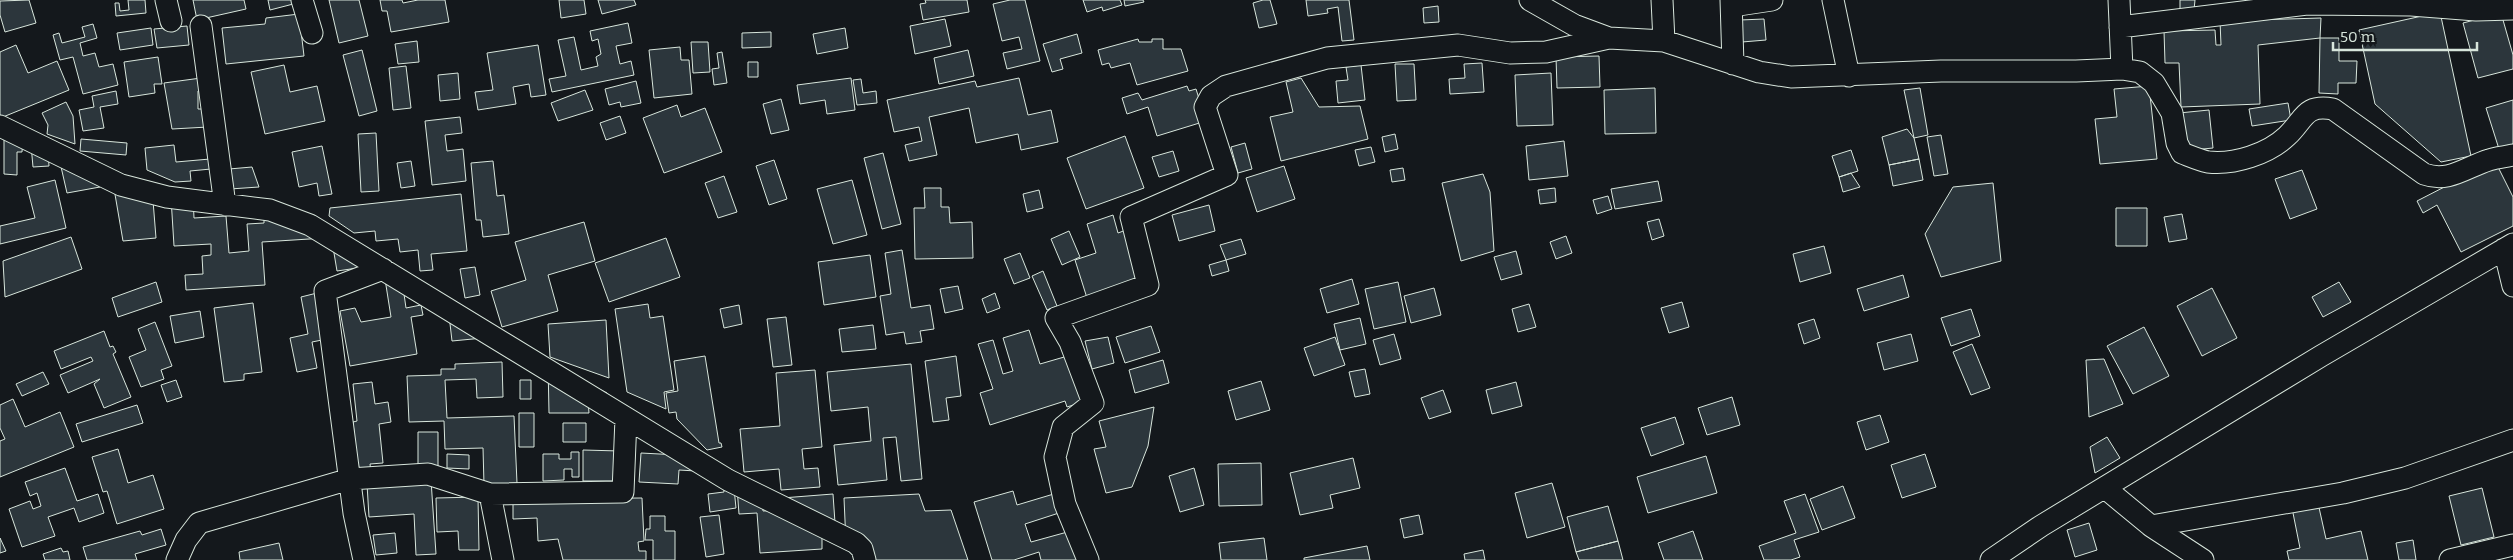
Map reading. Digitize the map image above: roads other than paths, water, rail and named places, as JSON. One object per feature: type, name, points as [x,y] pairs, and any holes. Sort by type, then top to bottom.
[{"type":"street","points":[[166,0],[170,21]]},
{"type":"street","points":[[302,0],[312,33]]},
{"type":"street","points":[[1530,0],[1574,25],[1609,38]]},
{"type":"street","points":[[1662,0],[1664,41]]},
{"type":"street","points":[[1733,64],[1731,3],[1772,0]]},
{"type":"street","points":[[1834,0],[1850,76]]},
{"type":"street","points":[[2118,0],[2122,69]]},
{"type":"street","points":[[2120,27],[2307,4],[2411,5],[2476,10],[2513,9]]},
{"type":"street","points":[[201,26],[226,205]]},
{"type":"street","points":[[1088,560],[1065,504],[1055,457],[1063,427],[1093,403],[1070,342],[1056,318],[1148,286],[1131,217],[1227,175],[1205,107],[1211,96],[1226,86],[1327,58],[1458,46],[1510,53],[1546,52],[1609,38],[1664,41],[1759,72],[1792,77],[1941,72],[2076,72],[2122,69],[2140,72],[2154,83],[2172,113],[2177,144],[2182,153],[2207,162],[2226,162],[2269,150],[2287,136],[2307,111],[2319,107],[2333,109],[2424,174],[2433,177],[2443,177],[2463,172],[2489,160],[2513,154]]},
{"type":"street","points":[[0,126],[121,185],[167,197],[270,210],[310,225],[728,480],[856,543],[862,549],[865,560]]},
{"type":"street","points":[[1991,560],[2321,356],[2509,247],[2513,286]]},
{"type":"street","points":[[364,560],[350,479],[325,291],[383,269]]},
{"type":"street","points":[[177,560],[186,540],[199,523],[350,479],[428,474],[490,494],[623,492],[626,418]]},
{"type":"street","points":[[2151,526],[2343,494],[2405,478],[2513,440]]},
{"type":"street","points":[[2105,488],[2151,526],[2204,560]]},
{"type":"street","points":[[490,494],[503,560]]},
{"type":"street","points":[[2450,560],[2513,545]]}]
